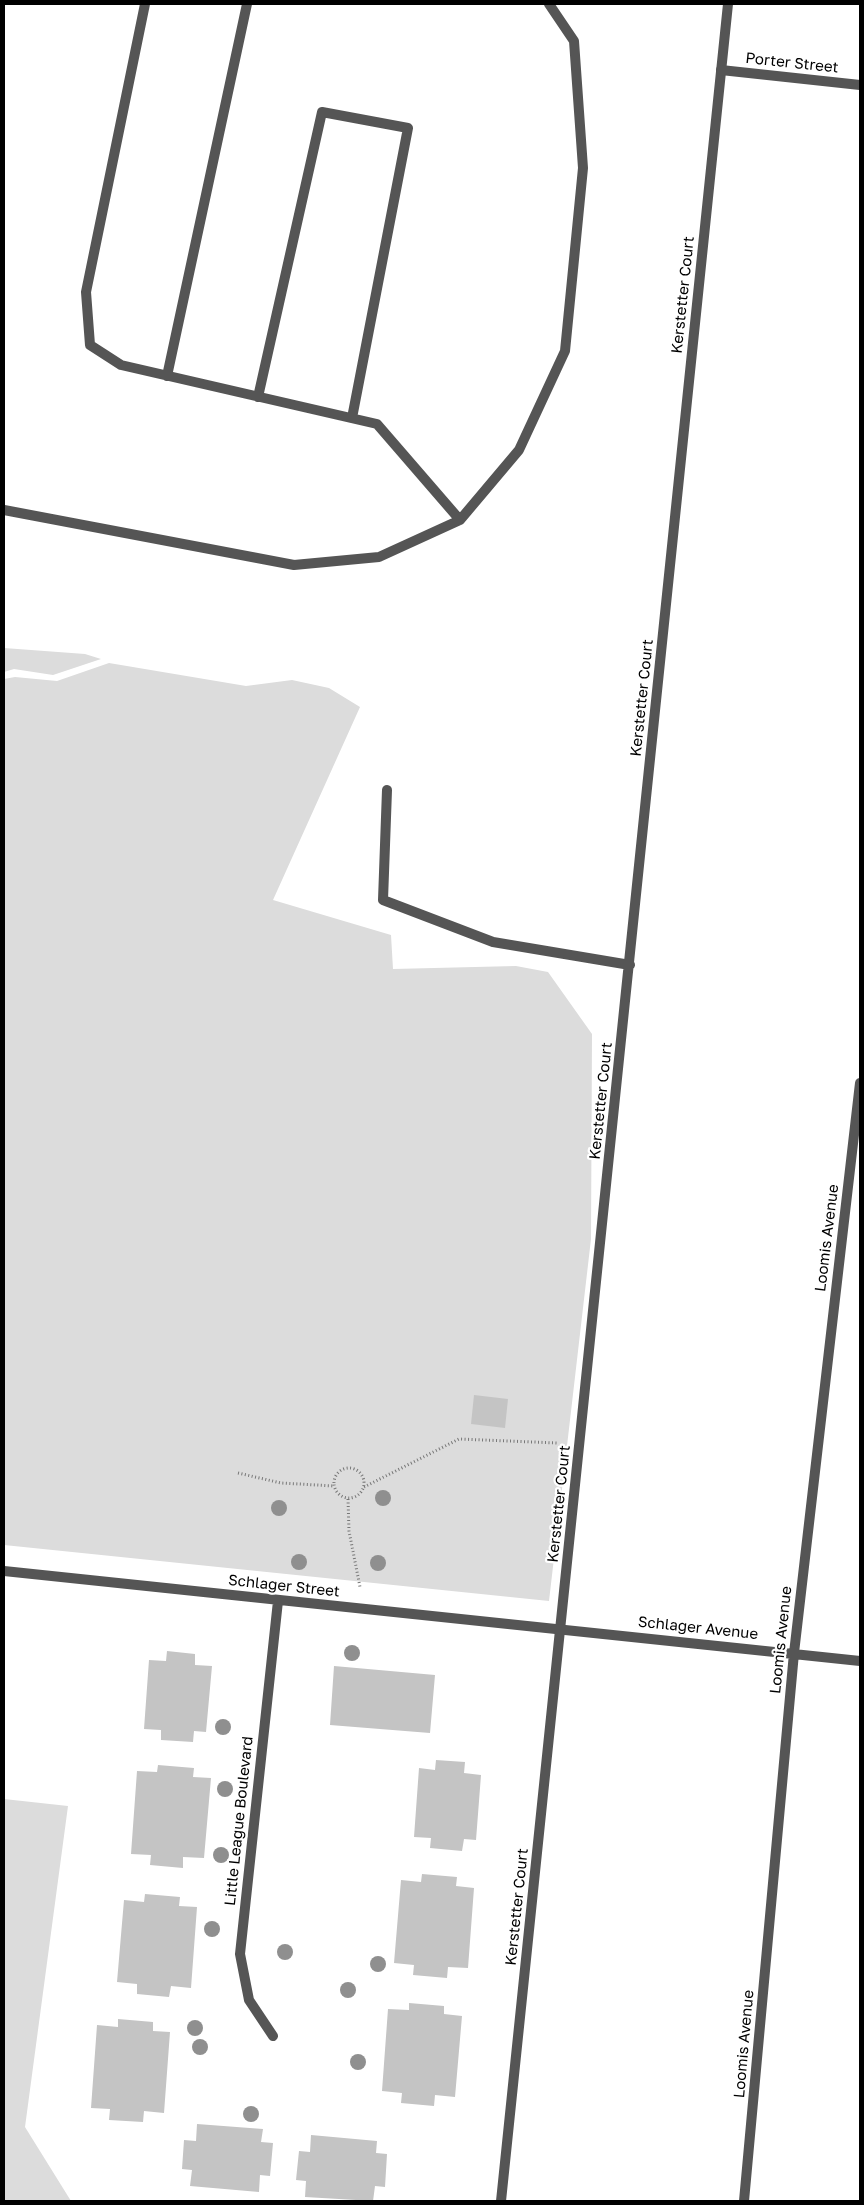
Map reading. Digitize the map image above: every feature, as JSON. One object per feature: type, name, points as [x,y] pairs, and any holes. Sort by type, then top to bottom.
[{"type":"street","points":[[145,4],[86,292],[90,345],[121,365],[377,424],[460,520]]},
{"type":"street","points":[[167,376],[247,4]]},
{"type":"street","points":[[4,510],[294,565],[378,557],[460,520],[519,450],[565,351],[583,168],[574,41],[549,4]]},
{"type":"street","name":"Kerstetter Court","points":[[501,2201],[562,1629],[728,4]]},
{"type":"street","name":"Porter Street","points":[[721,70],[860,85]]},
{"type":"street","points":[[258,397],[322,112],[408,128],[352,418]]},
{"type":"street","points":[[387,790],[383,900],[493,942],[630,965]]},
{"type":"street","name":"Loomis Avenue","points":[[744,2201],[794,1653],[860,1083]]},
{"type":"street","name":"Schlager Street","points":[[4,1571],[278,1601],[562,1629]]},
{"type":"street","name":"Little League Boulevard","points":[[273,2036],[249,2000],[240,1954],[278,1601]]},
{"type":"street","name":"Schlager Avenue","points":[[562,1629],[860,1661]]},
{"type":"path","points":[[364,1487],[459,1439],[580,1444]]},
{"type":"path","points":[[348,1467],[361,1473],[365,1482],[364,1487],[358,1496],[348,1499],[339,1495],[334,1486],[335,1476],[342,1469],[348,1467]]},
{"type":"path","points":[[238,1473],[281,1483],[334,1486]]},
{"type":"path","points":[[348,1499],[349,1531],[359,1582],[367,1610]]},
{"type":"shaded area","points":[[4,648],[85,654],[101,659],[53,675],[14,669],[4,672]]},
{"type":"shaded area","points":[[109,663],[246,686],[292,680],[329,688],[360,707],[273,900],[391,935],[393,969],[516,966],[548,972],[592,1034],[591,1239],[549,1601],[4,1545],[4,679],[15,677],[57,681]]},
{"type":"shaded area","points":[[4,1799],[68,1806],[25,2127],[71,2201],[4,2201]]},
{"type":"building","points":[[474,1395],[508,1399],[505,1428],[471,1424]]},
{"type":"building","points":[[167,1651],[195,1654],[195,1665],[212,1666],[206,1732],[194,1731],[193,1742],[161,1740],[161,1730],[144,1729],[149,1660],[166,1661]]},
{"type":"building","points":[[334,1666],[435,1675],[430,1733],[330,1725]]},
{"type":"building","points":[[436,1760],[465,1762],[464,1773],[481,1775],[476,1840],[464,1839],[462,1851],[430,1848],[431,1838],[414,1837],[419,1768],[435,1770]]},
{"type":"building","points":[[158,1765],[194,1768],[193,1777],[211,1778],[204,1858],[183,1857],[183,1868],[150,1865],[151,1855],[131,1854],[137,1771],[157,1772]]},
{"type":"building","points":[[422,1874],[457,1877],[456,1886],[474,1888],[468,1968],[448,1967],[447,1978],[413,1975],[414,1965],[394,1963],[401,1880],[421,1882]]},
{"type":"building","points":[[145,1894],[180,1897],[179,1906],[197,1907],[191,1988],[171,1986],[169,1997],[137,1994],[137,1984],[117,1982],[124,1900],[144,1902]]},
{"type":"building","points":[[409,2003],[444,2006],[444,2014],[462,2016],[455,2097],[435,2095],[434,2106],[401,2103],[402,2093],[382,2091],[388,2009],[409,2010]]},
{"type":"building","points":[[118,2019],[153,2022],[153,2031],[170,2032],[164,2113],[144,2111],[143,2122],[109,2120],[110,2109],[91,2108],[97,2025],[118,2027]]},
{"type":"building","points":[[197,2124],[263,2129],[261,2142],[273,2143],[270,2176],[260,2175],[259,2192],[190,2186],[192,2170],[182,2169],[184,2140],[196,2141]]},
{"type":"building","points":[[311,2135],[377,2141],[376,2153],[387,2154],[385,2187],[375,2186],[373,2201],[305,2197],[306,2181],[296,2180],[299,2151],[310,2152]]}]
